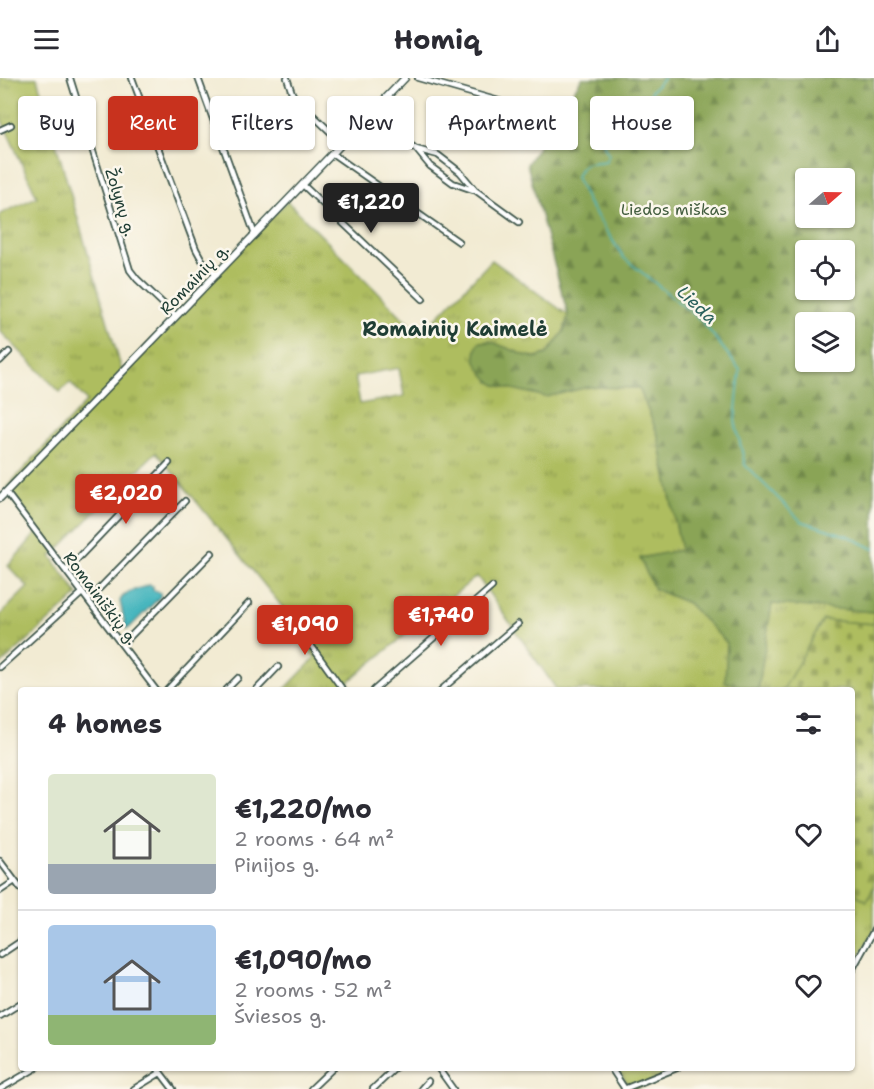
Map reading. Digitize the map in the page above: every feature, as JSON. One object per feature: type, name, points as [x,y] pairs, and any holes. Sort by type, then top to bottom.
[{"type":"main road","name":"Romainių g.","points":[[388,96],[405,78]]},
{"type":"main road","name":"Romainių g.","points":[[0,498],[336,150]]},
{"type":"street","name":"Žolynų g.","points":[[70,78],[130,270],[176,316]]},
{"type":"street","points":[[132,78],[196,249],[202,260],[217,275]]},
{"type":"street","points":[[198,78],[255,235]]},
{"type":"street","points":[[287,78],[295,98],[327,129]]},
{"type":"street","points":[[418,78],[481,96]]},
{"type":"street","points":[[0,130],[11,125]]},
{"type":"street","points":[[416,149],[430,166],[453,183],[475,190]]},
{"type":"street","points":[[416,149],[438,155],[460,172],[475,190],[519,222]]},
{"type":"street","points":[[333,154],[459,242]]},
{"type":"street","points":[[303,184],[423,299]]},
{"type":"street","points":[[0,361],[9,352]]},
{"type":"street","points":[[66,571],[170,463]]},
{"type":"street","name":"Romainiškių g.","points":[[6,492],[154,687]]},
{"type":"street","points":[[88,600],[184,501]]},
{"type":"street","points":[[122,645],[212,553]]},
{"type":"street","points":[[377,687],[492,587]]},
{"type":"street","points":[[0,667],[82,593]]},
{"type":"street","points":[[170,687],[249,603]]},
{"type":"street","points":[[285,609],[341,687]]},
{"type":"street","points":[[444,687],[518,624]]},
{"type":"street","points":[[259,687],[278,667]]},
{"type":"street","points":[[229,687],[238,678]]},
{"type":"street","points":[[0,861],[18,884]]},
{"type":"street","points":[[0,891],[15,880]]},
{"type":"street","points":[[855,965],[874,930]]},
{"type":"street","points":[[0,955],[18,943]]},
{"type":"street","points":[[0,1016],[18,1006]]},
{"type":"street","points":[[0,1089],[31,1071]]},
{"type":"street","points":[[134,1089],[158,1071]]},
{"type":"street","points":[[160,1071],[173,1089]]},
{"type":"street","points":[[311,1089],[330,1071]]},
{"type":"street","points":[[373,1089],[392,1071]]},
{"type":"street","points":[[440,1071],[453,1089]]},
{"type":"street","points":[[613,1071],[625,1089],[670,1071]]},
{"type":"street","points":[[421,1089],[428,1082]]},
{"type":"green space","points":[[0,78],[37,78],[42,96],[18,96],[18,150],[58,150],[122,371],[287,201],[420,335],[492,260],[568,315],[564,331],[547,354],[536,357],[527,356],[505,347],[475,358],[490,382],[546,397],[588,387],[639,388],[658,435],[681,550],[640,558],[654,589],[688,603],[727,643],[726,682],[745,687],[555,687],[477,576],[344,687],[287,687],[315,658],[284,609],[156,452],[51,556],[78,595],[0,665],[0,615],[28,587],[8,566],[39,530],[7,487],[87,401],[70,382],[60,392],[0,331],[0,214],[37,197],[0,116]],"holes":[[[399,368],[404,396],[360,404],[355,376]]]},
{"type":"green space","name":"Liedos miškas","points":[[582,78],[874,78],[874,612],[772,604],[758,687],[746,687],[725,682],[727,643],[688,603],[654,589],[640,558],[681,550],[658,435],[639,388],[588,387],[546,397],[496,385],[486,377],[476,361],[475,355],[479,342],[490,341],[527,356],[536,357],[547,354],[564,331],[568,315],[527,164],[536,150],[578,150],[578,96],[570,96]]},
{"type":"green space","points":[[771,603],[874,612],[874,624],[823,620],[785,687],[758,687]]},
{"type":"green space","points":[[823,620],[874,624],[874,886],[867,901],[855,894],[855,687],[785,687]]},
{"type":"green space","points":[[874,886],[874,930],[855,965],[855,894],[867,901]]},
{"type":"green space","points":[[618,1071],[678,1071],[635,1089],[631,1089]]},
{"type":"water","points":[[149,585],[160,593],[160,597],[126,629],[120,601],[122,597],[128,592]]},
{"type":"waterway","name":"Lieda","points":[[664,78],[651,91],[650,104],[645,111],[604,140],[604,146],[609,155],[606,161],[584,165],[576,177],[587,201],[624,258],[702,321],[740,370],[735,421],[745,465],[801,521],[848,536],[874,549]]},
{"type":"district","name":"Romainių Kaimelė","points":[[455,329]]}]
